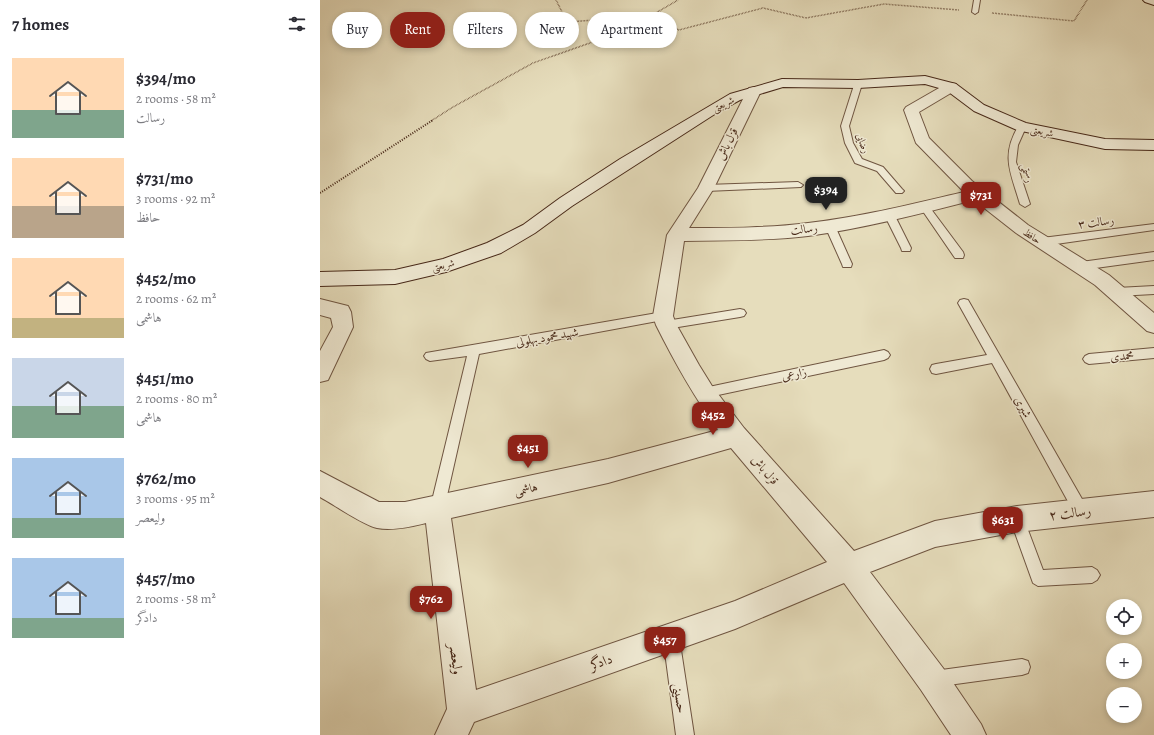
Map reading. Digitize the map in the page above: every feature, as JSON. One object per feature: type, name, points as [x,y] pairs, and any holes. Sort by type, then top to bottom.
[{"type":"street","name":"شریعتی","points":[[320,279],[395,277],[446,265],[494,248],[529,229],[572,198],[713,109],[735,97],[782,83],[858,84],[926,80],[951,87],[979,108],[1022,127],[1105,144],[1153,146]]},
{"type":"street","name":"حافظ","points":[[951,87],[911,110],[922,140],[966,185],[977,194],[1022,229],[1102,280],[1154,325]]},
{"type":"street","name":"قزل باش","points":[[754,91],[706,188],[676,235],[665,320],[691,372],[704,393],[736,436],[849,567],[932,679],[970,735]]},
{"type":"street","name":"رسالت","points":[[676,235],[783,232],[830,226],[890,216],[977,194]]},
{"type":"street","points":[[320,307],[341,312],[342,327],[320,373]]},
{"type":"street","name":"هاشمی","points":[[320,483],[377,515],[405,515],[608,471],[736,436]]},
{"type":"street","name":"رسالت ۲","points":[[849,567],[935,534],[1017,519],[1154,504]]},
{"type":"street","name":"ولیعصر","points":[[437,509],[457,723]]},
{"type":"street","name":"دادگر","points":[[457,723],[671,637],[734,615],[849,567]]},
{"type":"lane","points":[[975,12],[977,0]]},
{"type":"lane","name":"رضایی","points":[[858,84],[846,126],[849,143],[858,161],[880,169],[899,191]]},
{"type":"lane","name":"رستمی","points":[[1022,127],[1014,145],[1012,162],[1025,204]]},
{"type":"lane","points":[[706,188],[798,185]]},
{"type":"lane","points":[[925,207],[959,255]]},
{"type":"lane","points":[[890,216],[906,248]]},
{"type":"lane","points":[[830,226],[847,264]]},
{"type":"lane","name":"رسالت ۳","points":[[1042,242],[1154,227]]},
{"type":"lane","points":[[1081,266],[1154,256]]},
{"type":"lane","points":[[1117,292],[1154,290]]},
{"type":"lane","name":"شیری","points":[[964,302],[1081,512]]},
{"type":"lane","name":"شهید محمود بهلولی","points":[[430,356],[665,320],[740,314]]},
{"type":"lane","points":[[437,509],[474,350]]},
{"type":"lane","name":"محمدی","points":[[1089,359],[1154,353]]},
{"type":"lane","name":"زارعی","points":[[704,393],[884,355]]},
{"type":"lane","points":[[936,369],[996,358]]},
{"type":"lane","points":[[1017,519],[1038,578],[1092,575]]},
{"type":"lane","name":"حسینی","points":[[671,637],[685,735]]},
{"type":"lane","points":[[932,679],[1022,667]]},
{"type":"path","points":[[556,0],[567,22],[587,21]]},
{"type":"path","points":[[657,12],[678,0]]},
{"type":"path","points":[[677,29],[679,30],[763,8],[806,18],[884,4],[1074,21],[1087,0]]},
{"type":"path","points":[[320,193],[453,107],[533,63],[587,44]]}]
